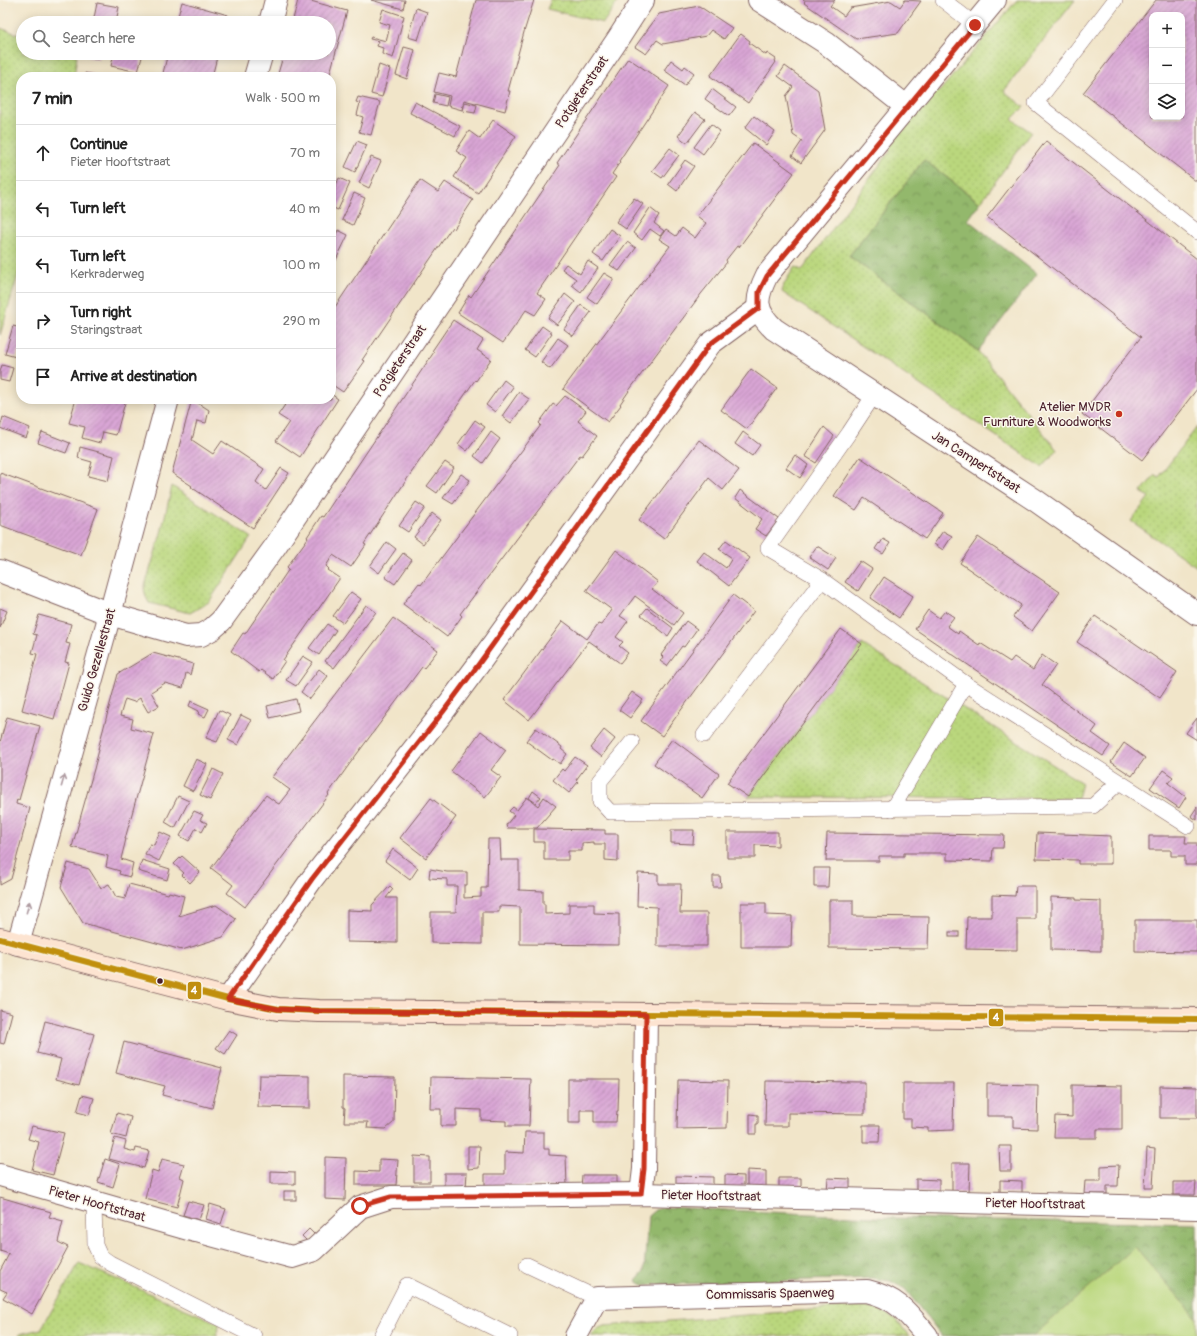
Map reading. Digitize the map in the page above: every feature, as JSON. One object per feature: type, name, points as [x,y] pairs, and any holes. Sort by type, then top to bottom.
[{"type":"street","points":[[272,16],[276,0]]},
{"type":"street","name":"Potgieterstraat","points":[[0,571],[110,614],[186,636],[201,635],[212,630],[221,621],[274,548],[643,0]]},
{"type":"street","points":[[759,0],[826,43],[907,107]]},
{"type":"street","points":[[228,999],[312,879],[478,665],[710,344],[759,308],[759,292],[767,276],[995,0]]},
{"type":"street","points":[[257,72],[260,60]]},
{"type":"street","name":"Jan Campertstraat","points":[[759,308],[764,319],[774,329],[1035,500],[1197,614]]},
{"type":"street","name":"Guido Gezellestraat","points":[[9,942],[110,614],[167,404]]},
{"type":"street","points":[[9,942],[228,999],[278,1009],[319,1011],[1197,1019]]},
{"type":"street","points":[[641,1194],[644,1169],[646,1014]]},
{"type":"street","name":"Pieter Hooftstraat","points":[[0,1175],[94,1203],[292,1257],[314,1250],[360,1206],[391,1197],[641,1194],[1197,1208]]},
{"type":"street","name":"Commissaris Spaenweg","points":[[597,1298],[867,1291],[882,1295],[894,1302],[908,1313],[926,1336]]},
{"type":"street","points":[[576,1336],[597,1298]]},
{"type":"lane","points":[[943,0],[975,25]]},
{"type":"lane","points":[[1115,0],[1036,103],[1197,232]]},
{"type":"lane","points":[[874,395],[768,548],[822,580],[966,684],[1188,826]]},
{"type":"lane","points":[[704,734],[822,580]]},
{"type":"lane","points":[[892,810],[966,684]]},
{"type":"lane","points":[[632,742],[600,781],[600,801],[610,812],[892,810],[1093,806],[1119,782]]},
{"type":"lane","points":[[94,1203],[95,1245],[100,1256],[110,1263],[254,1336]]},
{"type":"lane","points":[[527,1265],[597,1298]]},
{"type":"lane","points":[[381,1336],[406,1285],[510,1336]]},
{"type":"green space","points":[[551,0],[619,0],[603,23],[547,9]]},
{"type":"green space","points":[[1017,0],[1075,0],[1004,91],[1024,107],[1012,119],[1031,132],[980,203],[924,160],[849,256],[978,351],[1057,450],[1042,467],[782,292],[784,284],[794,268],[796,267],[801,270],[803,269],[890,151],[890,149],[886,146],[933,90],[938,93]]},
{"type":"green space","points":[[0,28],[16,34],[16,60],[76,60],[75,72],[16,72],[16,282],[0,335]]},
{"type":"green space","points":[[924,160],[980,203],[968,220],[1037,274],[978,351],[849,256]]},
{"type":"green space","points":[[1197,427],[1197,567],[1131,521],[1149,497],[1141,492],[1155,475],[1159,477]]},
{"type":"green space","points":[[172,486],[251,537],[209,602],[190,613],[149,603],[144,589],[161,533]]},
{"type":"green space","points":[[862,644],[1082,783],[1078,798],[748,797]]},
{"type":"green space","points":[[663,1207],[894,1218],[1197,1224],[1197,1319],[1136,1248],[1034,1336],[942,1336],[905,1289],[890,1281],[872,1278],[643,1285],[636,1281],[644,1272],[648,1216],[655,1210]]},
{"type":"green space","points":[[1135,1247],[1197,1318],[1197,1336],[1033,1336]]},
{"type":"green space","points":[[79,1263],[220,1324],[216,1335],[218,1336],[20,1336],[19,1334],[41,1329]]},
{"type":"green space","points":[[862,1306],[879,1310],[896,1319],[909,1336],[591,1336],[597,1329],[604,1326]]},
{"type":"building","points":[[298,0],[307,0],[347,11],[336,51],[336,16],[294,16]]},
{"type":"building","points":[[371,0],[405,0],[403,9]]},
{"type":"building","points":[[476,0],[534,0],[508,91],[510,91],[505,111],[464,100],[462,110],[448,106],[450,96],[434,92],[439,73],[456,77]]},
{"type":"building","points":[[803,0],[835,0],[830,6],[844,16],[850,8],[891,1],[900,7],[905,0],[921,1],[898,33],[856,39],[804,3],[805,2]]},
{"type":"building","points":[[1156,0],[1197,0],[1197,182],[1083,93]]},
{"type":"building","points":[[182,2],[228,15],[228,16],[178,16]]},
{"type":"building","points":[[97,3],[119,7],[117,16],[94,16]]},
{"type":"building","points":[[699,6],[732,28],[724,39],[711,30],[706,36],[663,44],[657,40],[646,54],[635,47],[659,14]]},
{"type":"building","points":[[416,8],[427,12],[418,40],[408,37]]},
{"type":"building","points":[[383,9],[404,16],[393,58],[382,54],[383,48],[377,46],[379,41],[370,39],[371,37],[386,41],[390,25],[379,22]]},
{"type":"building","points":[[741,34],[750,41],[749,43],[766,55],[767,53],[776,59],[776,62],[748,103],[710,76]]},
{"type":"building","points":[[404,47],[415,50],[407,79],[396,75]]},
{"type":"building","points":[[628,58],[669,86],[619,161],[620,162],[612,174],[616,177],[537,293],[546,299],[535,315],[526,310],[503,343],[458,313],[469,295],[471,297],[560,165],[557,163]]},
{"type":"building","points":[[112,60],[141,60],[138,72],[111,66]]},
{"type":"building","points":[[166,60],[216,60],[213,72],[163,72]]},
{"type":"building","points":[[282,60],[334,60],[330,72],[278,72]]},
{"type":"building","points":[[671,60],[683,69],[685,66],[694,73],[685,85],[664,70]]},
{"type":"building","points":[[379,65],[390,69],[382,97],[371,94]]},
{"type":"building","points":[[785,66],[818,90],[825,130],[801,163],[792,156],[802,141],[793,135],[786,96],[793,87],[778,76]]},
{"type":"building","points":[[712,89],[736,107],[729,116],[705,99]]},
{"type":"building","points":[[435,94],[448,97],[446,106],[433,103]]},
{"type":"building","points":[[358,97],[380,102],[371,135],[359,132],[363,117],[357,115],[360,103],[356,102]]},
{"type":"building","points":[[415,102],[460,126],[455,136],[410,113]]},
{"type":"building","points":[[465,102],[477,105],[475,113],[463,111]]},
{"type":"building","points":[[695,112],[705,119],[687,143],[678,136]]},
{"type":"building","points":[[754,116],[775,132],[766,145],[745,128]]},
{"type":"building","points":[[493,120],[516,136],[478,193],[454,177],[467,158],[456,151],[469,131],[480,139]]},
{"type":"building","points":[[711,124],[720,131],[703,154],[694,147]]},
{"type":"building","points":[[357,141],[367,145],[355,172],[345,167]]},
{"type":"building","points":[[1046,141],[1197,259],[1197,389],[1142,460],[1082,414],[1141,337],[987,217]]},
{"type":"building","points":[[753,143],[794,173],[739,247],[737,246],[726,260],[727,262],[701,294],[631,388],[620,404],[621,405],[608,422],[563,389],[670,246],[659,239],[666,229],[676,236],[682,228],[695,238],[706,223],[697,216]]},
{"type":"building","points":[[670,148],[679,155],[662,178],[652,171]]},
{"type":"building","points":[[371,157],[381,161],[369,188],[359,183]]},
{"type":"building","points":[[685,160],[694,166],[677,191],[668,184]]},
{"type":"building","points":[[339,178],[350,183],[338,210],[336,209],[336,185]]},
{"type":"building","points":[[420,180],[438,192],[445,182],[473,200],[454,229],[452,227],[362,360],[365,361],[343,392],[336,387],[336,306]]},
{"type":"building","points":[[354,193],[365,198],[353,225],[342,220]]},
{"type":"building","points":[[634,198],[643,204],[626,229],[616,222]]},
{"type":"building","points":[[650,208],[659,215],[654,223],[664,231],[660,236],[650,229],[642,240],[633,233]]},
{"type":"building","points":[[610,229],[620,236],[603,261],[593,254]]},
{"type":"building","points":[[338,230],[348,235],[336,260],[336,235]]},
{"type":"building","points":[[627,242],[636,248],[619,271],[610,265]]},
{"type":"building","points":[[588,261],[598,268],[581,292],[572,285],[576,279],[562,269],[566,264],[580,274]]},
{"type":"building","points":[[604,273],[614,279],[597,304],[587,297]]},
{"type":"building","points":[[565,294],[575,302],[557,325],[548,318]]},
{"type":"building","points":[[581,305],[591,312],[573,336],[564,329]]},
{"type":"building","points":[[453,320],[483,340],[477,350],[491,359],[405,482],[364,544],[366,545],[351,567],[333,555],[326,566],[329,569],[328,570],[340,578],[283,660],[285,661],[273,679],[261,670],[259,672],[231,651],[243,633],[245,634],[289,569],[287,567],[308,538],[307,537],[321,516],[323,517],[434,352],[432,351]]},
{"type":"building","points":[[13,326],[16,327],[16,357],[5,354]]},
{"type":"building","points":[[542,326],[552,333],[535,357],[525,350]]},
{"type":"building","points":[[558,338],[568,345],[550,369],[541,362]]},
{"type":"building","points":[[2,365],[13,368],[9,382],[0,380]]},
{"type":"building","points":[[751,369],[777,388],[747,429],[721,410]]},
{"type":"building","points":[[504,380],[513,387],[495,412],[486,405]]},
{"type":"building","points":[[519,392],[529,399],[511,423],[502,416]]},
{"type":"building","points":[[565,396],[586,411],[578,421],[597,436],[582,456],[580,455],[460,614],[462,616],[447,637],[403,604],[419,583],[421,585],[541,425],[539,423],[553,404],[556,406]]},
{"type":"building","points":[[75,404],[125,404],[116,435],[103,432],[100,443],[82,438],[85,427],[69,423]]},
{"type":"building","points":[[191,404],[200,404],[209,410],[206,423],[197,421],[192,440],[213,454],[222,441],[264,469],[256,482],[266,490],[281,468],[289,473],[253,528],[172,473]]},
{"type":"building","points":[[286,404],[335,404],[300,457],[276,441],[289,422],[278,415]]},
{"type":"building","points":[[3,417],[30,428],[26,438],[0,428]]},
{"type":"building","points":[[475,420],[485,427],[467,451],[458,444]]},
{"type":"building","points":[[824,427],[834,436],[816,463],[805,456]]},
{"type":"building","points":[[42,432],[70,443],[66,453],[38,443]]},
{"type":"building","points":[[491,432],[500,439],[483,463],[474,456]]},
{"type":"building","points":[[743,432],[760,445],[752,456],[735,444]]},
{"type":"building","points":[[699,440],[739,470],[723,490],[709,478],[664,539],[639,520]]},
{"type":"building","points":[[80,447],[114,456],[108,481],[88,476],[92,462],[78,458]]},
{"type":"building","points":[[795,455],[808,465],[800,478],[786,468]]},
{"type":"building","points":[[860,457],[943,513],[925,539],[864,498],[856,510],[834,496]]},
{"type":"building","points":[[445,462],[454,468],[437,493],[427,486]]},
{"type":"building","points":[[0,473],[98,509],[81,555],[0,525]]},
{"type":"building","points":[[461,474],[470,480],[453,504],[443,498]]},
{"type":"building","points":[[740,490],[779,519],[766,536],[755,529],[762,519],[735,498]]},
{"type":"building","points":[[416,502],[425,508],[408,532],[399,526]]},
{"type":"building","points":[[432,513],[441,520],[423,544],[414,537]]},
{"type":"building","points":[[943,531],[952,536],[943,550],[934,544]]},
{"type":"building","points":[[978,537],[1060,592],[1032,631],[1013,617],[1021,605],[960,563]]},
{"type":"building","points":[[883,539],[890,543],[883,554],[875,549]]},
{"type":"building","points":[[726,540],[750,558],[729,586],[697,561],[704,552],[726,568],[732,558],[719,549]]},
{"type":"building","points":[[387,542],[396,549],[379,573],[370,566]]},
{"type":"building","points":[[817,546],[836,558],[828,570],[809,557]]},
{"type":"building","points":[[616,550],[658,582],[652,589],[683,613],[674,625],[635,596],[620,616],[628,621],[616,637],[623,642],[619,646],[628,653],[620,663],[589,641],[529,720],[504,700],[563,621],[587,639],[598,624],[601,625],[612,610],[586,591]]},
{"type":"building","points":[[403,553],[412,560],[395,584],[385,577]]},
{"type":"building","points":[[860,561],[872,569],[858,591],[845,582]]},
{"type":"building","points":[[884,577],[913,596],[899,618],[870,598]]},
{"type":"building","points":[[351,592],[361,599],[343,623],[333,616]]},
{"type":"building","points":[[733,595],[754,611],[662,736],[641,721]]},
{"type":"building","points":[[366,605],[376,612],[334,668],[325,661]]},
{"type":"building","points":[[0,608],[7,611],[0,628]]},
{"type":"building","points":[[647,608],[673,628],[668,636],[641,615]]},
{"type":"building","points":[[928,610],[939,618],[945,611],[954,617],[947,626],[958,634],[959,631],[979,645],[980,643],[1010,662],[1014,657],[1033,670],[1042,655],[1056,665],[1042,685],[1097,726],[1092,733],[1110,746],[1103,756],[915,629]]},
{"type":"building","points":[[39,615],[71,624],[66,643],[70,644],[65,662],[69,663],[54,719],[22,710],[37,654],[32,653],[37,635],[33,634]]},
{"type":"building","points":[[1095,616],[1177,672],[1160,698],[1077,642]]},
{"type":"building","points":[[393,618],[438,650],[424,668],[422,667],[245,907],[227,893],[233,885],[211,868],[266,795],[279,804],[290,790],[272,777]]},
{"type":"building","points":[[686,621],[697,629],[684,647],[682,646],[667,666],[660,661],[663,657],[661,655]]},
{"type":"building","points":[[327,624],[336,630],[319,655],[309,648]]},
{"type":"building","points":[[841,629],[862,644],[748,797],[727,783]]},
{"type":"building","points":[[153,653],[193,664],[190,675],[186,673],[183,688],[165,683],[151,692],[159,706],[148,712],[140,698],[134,702],[125,699],[120,716],[133,719],[131,728],[154,734],[125,839],[121,859],[133,863],[130,877],[119,874],[120,871],[106,867],[108,856],[72,847],[94,769],[118,674]]},
{"type":"building","points":[[303,656],[313,662],[296,686],[286,680]]},
{"type":"building","points":[[319,669],[328,676],[310,699],[301,692]]},
{"type":"building","points":[[632,692],[643,700],[630,718],[619,710]]},
{"type":"building","points":[[296,699],[299,711],[270,718],[267,706]]},
{"type":"building","points":[[191,701],[209,709],[205,717],[198,714],[199,711],[189,706]]},
{"type":"building","points":[[219,710],[230,715],[217,742],[206,738]]},
{"type":"building","points":[[241,715],[251,720],[238,745],[228,740]]},
{"type":"building","points":[[7,717],[40,726],[19,800],[17,799],[16,804],[30,808],[11,879],[0,885],[0,742]]},
{"type":"building","points":[[1197,718],[1197,740],[1186,733]]},
{"type":"building","points":[[536,728],[562,747],[561,749],[567,754],[560,764],[526,741]]},
{"type":"building","points":[[604,730],[615,739],[601,757],[590,748]]},
{"type":"building","points":[[481,731],[506,750],[491,770],[501,777],[485,797],[451,771]]},
{"type":"building","points":[[672,739],[719,774],[702,798],[654,764]]},
{"type":"building","points":[[1124,743],[1145,758],[1132,776],[1111,762]]},
{"type":"building","points":[[575,757],[587,765],[576,780],[578,782],[569,793],[553,780],[562,769],[564,771]]},
{"type":"building","points":[[196,759],[207,764],[193,791],[183,786]]},
{"type":"building","points":[[213,769],[223,774],[210,800],[200,795]]},
{"type":"building","points":[[1163,770],[1173,777],[1168,783],[1186,797],[1179,808],[1150,788]]},
{"type":"building","points":[[533,791],[541,797],[536,803],[529,798]]},
{"type":"building","points":[[178,796],[189,801],[175,828],[165,822]]},
{"type":"building","points":[[527,797],[538,806],[544,797],[556,806],[537,828],[507,828],[506,825],[514,815],[509,811],[513,807],[517,810]]},
{"type":"building","points":[[431,798],[456,817],[426,858],[400,838]]},
{"type":"building","points":[[1197,807],[1197,820],[1191,816]]},
{"type":"building","points":[[194,811],[203,815],[200,820],[207,823],[202,832],[196,828],[189,841],[180,836]]},
{"type":"building","points":[[534,829],[605,830],[605,834],[618,834],[618,861],[605,860],[605,844],[594,844],[594,842],[582,843],[582,851],[568,851],[568,860],[544,860],[544,842],[534,842]]},
{"type":"building","points":[[671,830],[694,830],[693,844],[671,843]]},
{"type":"building","points":[[160,832],[171,837],[159,861],[145,854],[150,844],[154,845]]},
{"type":"building","points":[[727,832],[778,832],[778,846],[755,845],[755,858],[727,858]]},
{"type":"building","points":[[827,833],[1004,835],[1003,848],[993,848],[992,861],[947,860],[947,853],[904,853],[904,856],[879,856],[879,861],[826,861]]},
{"type":"building","points":[[1037,833],[1111,836],[1111,864],[1078,864],[1078,860],[1036,859]]},
{"type":"building","points":[[1149,836],[1186,836],[1185,843],[1197,843],[1197,865],[1185,865],[1185,856],[1171,856],[1171,850],[1149,850]]},
{"type":"building","points":[[488,839],[500,839],[501,860],[519,860],[519,890],[543,891],[545,914],[569,913],[569,904],[594,904],[594,913],[619,914],[619,945],[520,944],[520,907],[499,906],[499,912],[482,912],[482,944],[431,943],[431,912],[456,912],[457,886],[447,886],[447,879],[429,878],[430,869],[447,872],[467,872],[467,885],[464,885],[464,898],[481,897],[481,888],[487,888]]},
{"type":"building","points":[[393,849],[418,868],[410,880],[385,861]]},
{"type":"building","points":[[182,856],[200,872],[190,883],[182,875],[184,873],[174,864]]},
{"type":"building","points":[[142,860],[170,869],[167,880],[138,871]]},
{"type":"building","points":[[68,863],[89,869],[101,888],[109,884],[116,897],[125,899],[129,884],[168,894],[169,892],[184,896],[179,916],[216,905],[236,919],[223,937],[182,950],[83,923],[61,887]]},
{"type":"building","points":[[814,868],[829,868],[828,887],[814,887]]},
{"type":"building","points":[[638,873],[658,874],[658,884],[681,884],[680,913],[707,913],[707,946],[657,946],[657,907],[637,906]]},
{"type":"building","points":[[713,876],[720,876],[721,887],[713,887]]},
{"type":"building","points":[[390,886],[393,889],[386,898],[397,898],[397,943],[347,942],[347,910],[372,911],[372,905]]},
{"type":"building","points":[[1016,886],[1035,886],[1035,919],[1017,919],[1017,950],[966,949],[967,917],[992,917],[992,895],[1015,896]]},
{"type":"building","points":[[1051,897],[1101,901],[1101,951],[1051,950]]},
{"type":"building","points":[[829,900],[853,900],[853,916],[929,917],[928,949],[829,948]]},
{"type":"building","points":[[741,903],[766,903],[766,915],[792,916],[791,947],[741,947]]},
{"type":"building","points":[[1135,920],[1197,920],[1197,952],[1135,951]]},
{"type":"building","points":[[949,932],[959,932],[959,937],[949,937]]},
{"type":"building","points":[[0,1010],[12,1013],[4,1044],[0,1043]]},
{"type":"building","points":[[45,1021],[94,1034],[79,1085],[56,1079],[61,1059],[37,1053]]},
{"type":"building","points":[[229,1030],[237,1035],[225,1054],[216,1048]]},
{"type":"building","points":[[124,1042],[222,1068],[212,1108],[162,1095],[165,1086],[116,1073]]},
{"type":"building","points":[[259,1075],[310,1076],[310,1108],[258,1107]]},
{"type":"building","points":[[343,1076],[395,1077],[394,1122],[386,1129],[367,1128],[368,1122],[344,1122],[345,1108],[343,1107]]},
{"type":"building","points":[[431,1077],[531,1079],[529,1126],[506,1126],[506,1121],[481,1120],[481,1110],[456,1109],[456,1126],[441,1126],[441,1109],[430,1109]]},
{"type":"building","points":[[568,1079],[619,1079],[618,1111],[616,1122],[594,1122],[594,1110],[580,1110],[580,1123],[568,1123]]},
{"type":"building","points":[[678,1080],[728,1081],[727,1128],[677,1129]]},
{"type":"building","points":[[766,1081],[865,1082],[865,1114],[788,1113],[788,1126],[765,1126]]},
{"type":"building","points":[[903,1083],[954,1083],[953,1130],[928,1131],[928,1128],[911,1127],[911,1119],[903,1119]]},
{"type":"building","points":[[987,1084],[1038,1085],[1037,1129],[1013,1128],[1013,1116],[987,1116]]},
{"type":"building","points":[[1072,1085],[1122,1086],[1122,1129],[1097,1129],[1097,1138],[1054,1138],[1055,1116],[1072,1117]]},
{"type":"building","points":[[1160,1086],[1197,1087],[1197,1118],[1160,1118]]},
{"type":"building","points":[[82,1095],[94,1098],[89,1115],[77,1112]]},
{"type":"building","points":[[117,1113],[131,1117],[126,1138],[111,1134]]},
{"type":"building","points":[[750,1114],[758,1115],[756,1134],[750,1134]]},
{"type":"building","points":[[863,1125],[880,1125],[879,1142],[863,1142]]},
{"type":"building","points":[[32,1126],[64,1133],[53,1175],[32,1170],[39,1142],[28,1139]]},
{"type":"building","points":[[525,1132],[544,1132],[544,1149],[549,1149],[549,1155],[566,1156],[567,1186],[485,1187],[485,1174],[505,1174],[505,1152],[524,1153]]},
{"type":"building","points":[[115,1138],[126,1141],[124,1149],[135,1152],[136,1148],[149,1151],[144,1168],[109,1159]]},
{"type":"building","points":[[468,1146],[480,1146],[479,1168],[468,1169]]},
{"type":"building","points":[[999,1146],[1011,1146],[1011,1171],[1000,1171]]},
{"type":"building","points":[[1147,1148],[1155,1149],[1153,1188],[1145,1188]]},
{"type":"building","points":[[414,1156],[430,1157],[430,1182],[414,1182]]},
{"type":"building","points":[[325,1157],[346,1158],[345,1200],[325,1199]]},
{"type":"building","points":[[105,1159],[120,1164],[113,1187],[98,1182]]},
{"type":"building","points":[[162,1159],[184,1164],[180,1177],[184,1179],[177,1207],[145,1199],[152,1170],[158,1172]]},
{"type":"building","points":[[379,1159],[398,1160],[396,1185],[356,1185],[356,1171],[379,1172]]},
{"type":"building","points":[[952,1163],[970,1163],[969,1193],[952,1193]]},
{"type":"building","points":[[1119,1165],[1118,1186],[1107,1186],[1107,1194],[1084,1194],[1085,1181],[1101,1181],[1101,1166]]},
{"type":"building","points":[[747,1170],[766,1171],[766,1190],[747,1190]]},
{"type":"building","points":[[271,1171],[295,1172],[295,1184],[271,1184]]},
{"type":"building","points":[[444,1173],[467,1173],[466,1187],[444,1187]]},
{"type":"building","points":[[582,1175],[617,1175],[617,1189],[581,1188]]},
{"type":"building","points":[[725,1175],[744,1176],[744,1190],[725,1190]]},
{"type":"building","points":[[676,1176],[713,1177],[713,1190],[676,1189]]},
{"type":"building","points":[[779,1178],[801,1178],[801,1191],[779,1190]]},
{"type":"building","points":[[828,1178],[850,1179],[850,1191],[827,1191]]},
{"type":"building","points":[[916,1179],[939,1180],[939,1193],[916,1192]]},
{"type":"building","points":[[1000,1180],[1022,1181],[1022,1193],[1000,1193]]},
{"type":"building","points":[[1173,1182],[1196,1182],[1195,1195],[1173,1195]]},
{"type":"building","points":[[284,1191],[296,1191],[296,1200],[284,1200]]},
{"type":"building","points":[[0,1197],[51,1212],[49,1217],[63,1221],[58,1242],[68,1247],[32,1314],[3,1298],[7,1292],[0,1289],[0,1271],[9,1254],[0,1251]]},
{"type":"building","points":[[188,1201],[204,1205],[199,1220],[183,1215]]},
{"type":"building","points":[[210,1204],[226,1209],[221,1224],[206,1219]]},
{"type":"building","points":[[309,1229],[315,1235],[308,1242],[302,1236]]},
{"type":"transit line","name":"4","points":[[0,939],[228,999],[278,1009],[319,1011],[1197,1019]]},
{"type":"place","name":"Atelier MVDR Furniture & Woodworks","points":[[1119,414]]},
{"type":"route","points":[[360,1206],[391,1197],[641,1194],[644,1169],[646,1014],[319,1011],[278,1009],[228,999],[275,934],[312,879],[478,665],[710,344],[759,308],[759,292],[767,276],[975,25]]}]
